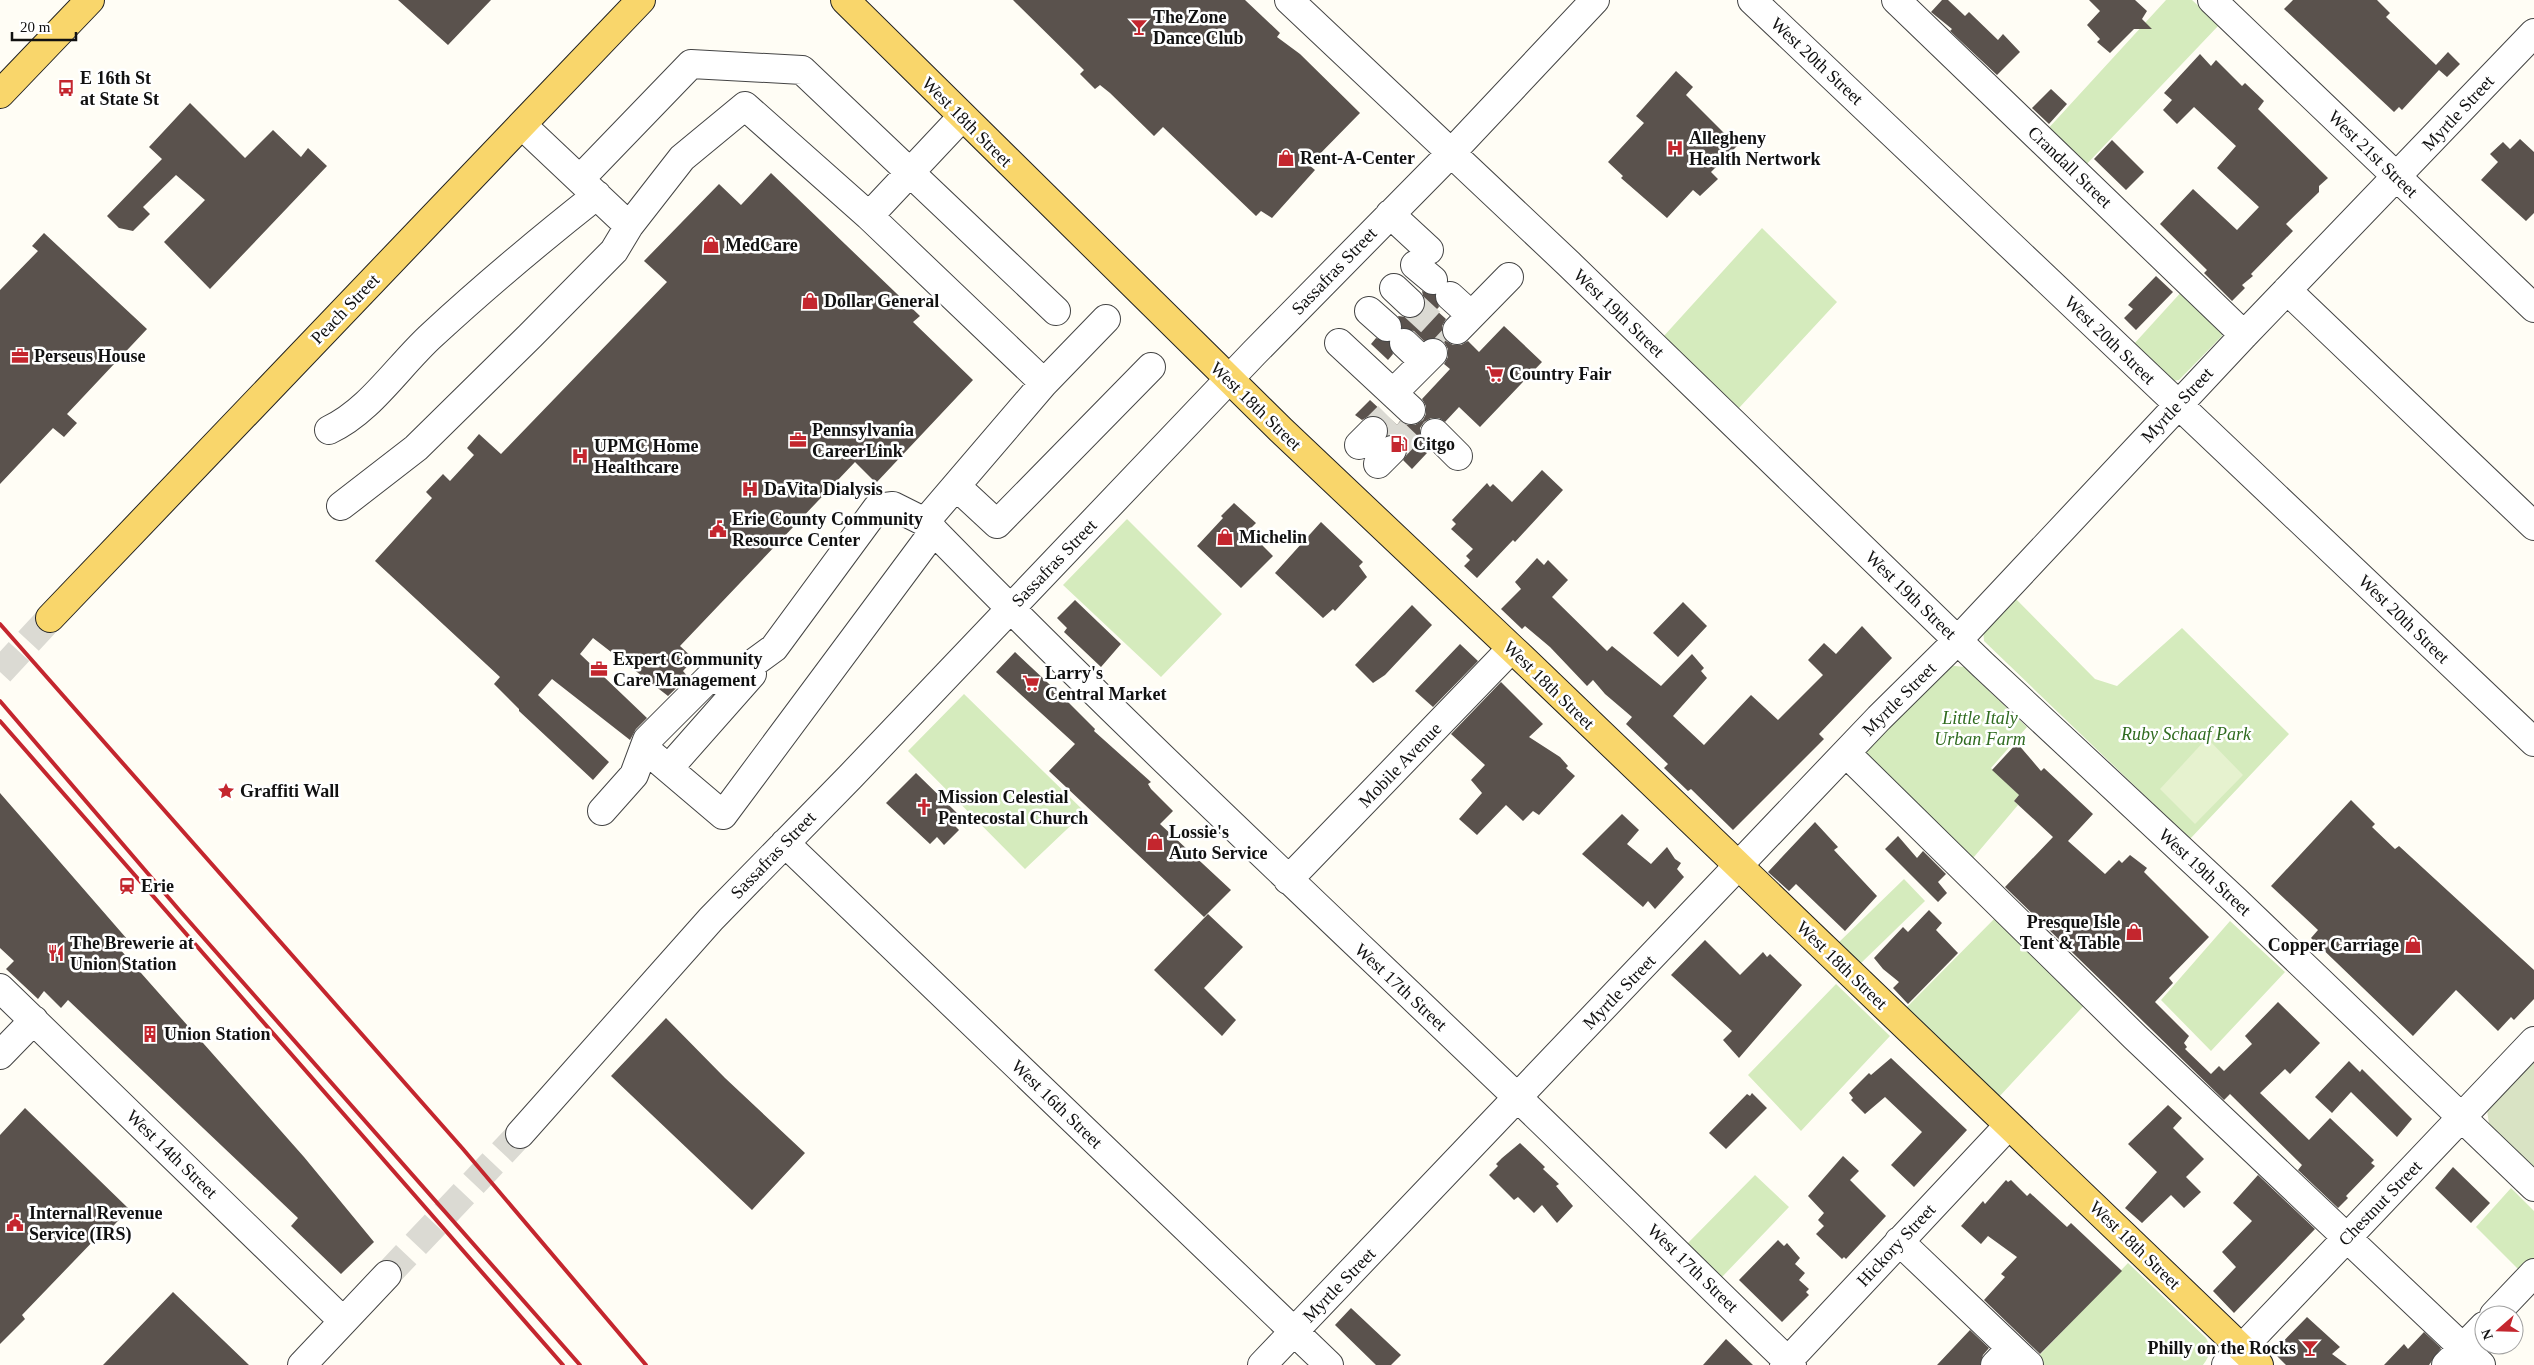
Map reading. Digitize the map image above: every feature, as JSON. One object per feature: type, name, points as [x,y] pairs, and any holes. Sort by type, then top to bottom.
[{"type":"main road","points":[[0,94],[90,0]]},
{"type":"main road","name":"Peach Street","points":[[50,618],[641,0]]},
{"type":"main road","name":"West 18th Street","points":[[845,0],[1228,379],[2008,1126],[2243,1360]]},
{"type":"street","name":"West 19th Street","points":[[1289,0],[1958,640],[2236,901],[2534,1187]]},
{"type":"street","name":"Sassafras Street","points":[[520,1134],[705,926],[1228,379],[1451,153],[1595,0]]},
{"type":"street","name":"West 20th Street","points":[[1752,0],[2534,742]]},
{"type":"street","name":"Crandall Street","points":[[1896,0],[2244,334]]},
{"type":"street","name":"West 21st Street","points":[[2212,0],[2534,308]]},
{"type":"street","name":"Myrtle Street","points":[[1262,1365],[1846,753],[1958,640],[2244,334],[2397,178],[2534,33]]},
{"type":"street","points":[[329,430],[348,421],[430,337],[516,260],[588,187],[691,64],[802,70],[1056,311]]},
{"type":"street","points":[[341,506],[416,448],[607,258],[629,226],[682,158],[745,106],[869,216],[1044,383]]},
{"type":"street","points":[[869,216],[962,117]]},
{"type":"street","points":[[522,125],[629,226]]},
{"type":"street","points":[[1390,214],[1464,322],[1510,277]]},
{"type":"street","points":[[2287,290],[2534,526]]},
{"type":"street","points":[[644,748],[723,815],[930,526],[956,486],[1044,383],[1106,319]]},
{"type":"street","points":[[1339,343],[1387,426],[1429,357],[1387,327]]},
{"type":"street","points":[[956,486],[997,524],[1151,367]]},
{"type":"street","points":[[1435,432],[1458,456]]},
{"type":"street","name":"West 17th Street","points":[[774,648],[877,508],[893,506],[930,526],[1010,609],[1288,880],[1518,1098],[1788,1364]]},
{"type":"street","points":[[668,768],[774,648]]},
{"type":"street","points":[[602,811],[634,775],[648,740],[710,677],[726,683],[774,648]]},
{"type":"street","name":"Mobile Avenue","points":[[1288,880],[1511,649]]},
{"type":"street","points":[[679,708],[703,729]]},
{"type":"street","points":[[1846,753],[2135,1037],[2347,1237],[2464,1359],[2474,1342]]},
{"type":"street","name":"West 16th Street","points":[[785,843],[1329,1365]]},
{"type":"street","name":"West 14th Street","points":[[0,988],[343,1321]]},
{"type":"street","points":[[0,1056],[34,1020]]},
{"type":"street","name":"Chestnut Street","points":[[2243,1360],[2347,1237],[2534,1041]]},
{"type":"street","name":"Hickory Street","points":[[1788,1364],[1899,1241],[2008,1126]]},
{"type":"street","points":[[1899,1241],[2012,1359]]},
{"type":"street","points":[[2504,1305],[2534,1273]]},
{"type":"street","points":[[302,1365],[387,1275]]},
{"type":"green space","points":[[2166,0],[2192,0],[2219,25],[2083,168],[2045,132]]},
{"type":"green space","points":[[1762,228],[1837,302],[1739,408],[1663,337]]},
{"type":"green space","points":[[2184,289],[2224,331],[2222,336],[2179,380],[2173,381],[2133,345]]},
{"type":"green space","points":[[1127,519],[1222,614],[1161,677],[1063,585]]},
{"type":"green space","name":"Ruby Schaaf Park","points":[[2012,595],[2095,679],[2117,686],[2182,628],[2289,734],[2190,839],[1984,641],[1983,628]]},
{"type":"green space","name":"Little Italy Urban Farm","points":[[1947,665],[1964,667],[2027,727],[1991,768],[2019,795],[2014,801],[2018,805],[1968,864],[1861,754]]},
{"type":"green space","points":[[964,694],[1085,812],[1025,869],[908,751]]},
{"type":"green space","points":[[2207,738],[2243,775],[2195,824],[2160,789]]},
{"type":"green space","points":[[1904,879],[1925,901],[1859,965],[1836,945]]},
{"type":"green space","points":[[2001,912],[2090,999],[1998,1098],[1905,1009]]},
{"type":"green space","points":[[2230,921],[2285,972],[2211,1051],[2161,1000]]},
{"type":"green space","points":[[1836,984],[1890,1036],[1801,1131],[1748,1075]]},
{"type":"green space","points":[[2534,1055],[2534,1168],[2489,1124],[2487,1110]]},
{"type":"green space","points":[[1755,1175],[1789,1207],[1722,1277],[1686,1245]]},
{"type":"green space","points":[[2511,1188],[2534,1211],[2534,1264],[2524,1275],[2476,1227]]},
{"type":"green space","points":[[2128,1263],[2206,1338],[2209,1352],[2203,1365],[2039,1365],[2034,1361]]},
{"type":"building","points":[[398,0],[491,0],[448,45]]},
{"type":"building","points":[[1013,0],[1245,0],[1280,33],[1277,37],[1300,54],[1360,113],[1309,165],[1315,170],[1272,218],[1261,211],[1256,216],[1163,127],[1154,136],[1100,85],[1095,89],[1080,74],[1084,70]]},
{"type":"building","points":[[1942,0],[1948,0],[1965,16],[1969,12],[1998,40],[2003,34],[2020,52],[1997,75],[1950,31],[1952,29],[1931,12]]},
{"type":"building","points":[[2089,0],[2135,0],[2147,11],[2142,19],[2152,29],[2134,29],[2110,53],[2097,42],[2100,39],[2087,25],[2100,11]]},
{"type":"building","points":[[2293,0],[2377,0],[2390,13],[2386,17],[2436,65],[2448,52],[2460,64],[2447,77],[2439,70],[2402,110],[2399,107],[2394,112],[2284,9]]},
{"type":"building","points":[[2200,54],[2211,66],[2216,60],[2242,86],[2245,83],[2264,101],[2258,109],[2328,178],[2319,186],[2319,192],[2286,224],[2293,231],[2251,274],[2253,276],[2242,285],[2245,288],[2232,301],[2204,273],[2207,270],[2160,224],[2193,189],[2237,230],[2259,207],[2217,168],[2236,146],[2194,107],[2177,124],[2163,110],[2172,100],[2164,93]]},
{"type":"building","points":[[1676,71],[1693,87],[1686,95],[1737,146],[1711,172],[1718,179],[1700,196],[1693,190],[1667,218],[1621,178],[1623,176],[1608,162],[1644,123],[1636,116]]},
{"type":"building","points":[[2051,89],[2067,104],[2049,124],[2032,108]]},
{"type":"building","points":[[190,103],[245,158],[273,130],[301,157],[308,148],[327,166],[210,289],[164,242],[205,200],[176,175],[143,207],[150,214],[133,231],[119,228],[107,216],[162,159],[149,147]]},
{"type":"building","points":[[2520,139],[2534,152],[2534,213],[2526,221],[2481,180],[2498,162],[2490,154],[2503,142],[2510,149]]},
{"type":"building","points":[[2112,140],[2144,172],[2126,190],[2094,159]]},
{"type":"building","points":[[771,173],[920,316],[913,322],[973,380],[876,483],[855,462],[680,646],[694,659],[683,671],[688,677],[668,696],[593,638],[580,654],[647,718],[636,729],[630,740],[552,679],[538,695],[609,762],[593,780],[519,711],[494,684],[500,677],[375,561],[432,498],[426,492],[443,474],[450,481],[474,455],[467,448],[479,434],[501,454],[667,282],[644,261],[719,184],[741,205]]},
{"type":"building","points":[[44,233],[147,329],[67,414],[77,423],[64,437],[53,428],[0,484],[0,290],[38,251],[32,246]]},
{"type":"building","points":[[2156,276],[2173,292],[2136,330],[2124,318],[2133,309],[2128,305]]},
{"type":"building","points":[[1422,291],[1435,295],[1439,307],[1436,310],[1446,319],[1442,326],[1442,334],[1446,341],[1453,345],[1461,345],[1468,341],[1479,352],[1504,326],[1542,362],[1480,427],[1459,407],[1445,422],[1439,418],[1431,418],[1424,422],[1420,428],[1420,437],[1424,444],[1421,447],[1427,453],[1412,469],[1403,460],[1407,454],[1407,446],[1403,439],[1396,435],[1388,435],[1388,426],[1384,420],[1377,416],[1369,416],[1362,420],[1355,415],[1370,400],[1397,425],[1400,421],[1407,425],[1415,425],[1423,420],[1426,414],[1426,406],[1422,399],[1450,369],[1444,364],[1448,357],[1448,349],[1444,342],[1437,338],[1424,341],[1414,331],[1402,328],[1398,316],[1414,318],[1421,314],[1425,306]]},
{"type":"building","points":[[1376,338],[1389,342],[1393,354],[1388,360],[1371,344]]},
{"type":"building","points":[[1542,470],[1563,490],[1515,542],[1513,540],[1477,578],[1464,566],[1470,560],[1466,556],[1473,549],[1451,529],[1456,524],[1452,520],[1487,483],[1490,487],[1493,484],[1512,502]]},
{"type":"building","points":[[1234,503],[1256,523],[1248,531],[1273,556],[1241,588],[1197,546]]},
{"type":"building","points":[[1321,522],[1363,562],[1359,566],[1367,577],[1335,611],[1333,609],[1323,618],[1275,573]]},
{"type":"building","points":[[1537,558],[1544,565],[1548,560],[1568,580],[1552,597],[1607,651],[1612,646],[1661,686],[1692,654],[1704,668],[1701,671],[1707,678],[1673,716],[1704,745],[1751,695],[1778,720],[1823,675],[1808,660],[1824,643],[1836,654],[1862,626],[1892,658],[1819,734],[1824,739],[1733,830],[1691,789],[1688,791],[1664,768],[1668,764],[1626,724],[1632,717],[1605,694],[1593,680],[1587,686],[1550,647],[1525,626],[1522,629],[1501,609],[1521,589],[1515,582]]},
{"type":"building","points":[[1075,600],[1121,644],[1101,667],[1064,632],[1067,628],[1057,618]]},
{"type":"building","points":[[1683,602],[1707,626],[1678,657],[1653,633]]},
{"type":"building","points":[[1412,605],[1432,625],[1385,675],[1373,683],[1355,665]]},
{"type":"building","points":[[1460,644],[1478,661],[1433,707],[1415,691]]},
{"type":"building","points":[[1015,652],[1095,729],[1094,731],[1151,782],[1148,784],[1151,789],[1173,811],[1160,824],[1231,890],[1204,917],[1049,771],[1075,744],[996,672]]},
{"type":"building","points":[[1501,682],[1543,724],[1529,737],[1560,757],[1568,766],[1566,768],[1575,776],[1539,815],[1533,811],[1523,821],[1506,805],[1477,835],[1459,819],[1482,793],[1471,780],[1485,765],[1451,734]]},
{"type":"building","points":[[2017,743],[2041,771],[2044,768],[2093,814],[2068,841],[2105,874],[2119,860],[2122,863],[2130,855],[2147,868],[2144,872],[2209,937],[2169,978],[2173,983],[2155,1002],[2189,1036],[2184,1043],[2187,1047],[2185,1049],[2211,1074],[2219,1066],[2224,1071],[2252,1044],[2245,1036],[2278,1002],[2320,1043],[2290,1074],[2285,1069],[2260,1093],[2309,1140],[2330,1118],[2374,1160],[2371,1163],[2375,1166],[2346,1196],[2348,1198],[2338,1208],[2298,1170],[2302,1165],[2230,1094],[2224,1100],[2005,887],[2053,837],[2014,801],[2019,795],[1992,770]]},
{"type":"building","points":[[916,773],[958,814],[951,822],[959,830],[944,845],[937,837],[930,844],[886,803]]},
{"type":"building","name":"Union Station","points":[[0,793],[127,939],[118,947],[304,1157],[374,1242],[341,1274],[291,1226],[298,1218],[68,1000],[61,1008],[44,991],[38,999],[6,969],[14,961],[0,948]]},
{"type":"building","points":[[2351,800],[2375,824],[2372,827],[2395,849],[2399,846],[2534,970],[2534,999],[2514,1020],[2511,1017],[2498,1031],[2456,990],[2413,1036],[2311,938],[2318,930],[2271,886]]},
{"type":"building","points":[[1622,814],[1639,830],[1627,844],[1651,864],[1667,847],[1675,859],[1681,863],[1677,869],[1684,877],[1655,909],[1648,901],[1643,907],[1582,854]]},
{"type":"building","points":[[1815,822],[1838,847],[1834,850],[1877,896],[1845,931],[1796,884],[1789,891],[1768,872]]},
{"type":"building","points":[[1898,836],[1917,858],[1923,851],[1946,874],[1938,882],[1947,893],[1938,902],[1885,849]]},
{"type":"building","points":[[1929,910],[1942,923],[1936,930],[1958,953],[1908,1004],[1893,988],[1899,982],[1883,969],[1874,958],[1903,927],[1908,932]]},
{"type":"building","points":[[1208,914],[1243,947],[1204,988],[1236,1020],[1222,1036],[1154,970]]},
{"type":"building","points":[[1705,940],[1740,975],[1763,952],[1767,957],[1770,954],[1802,985],[1739,1058],[1723,1040],[1732,1031],[1671,975]]},
{"type":"building","points":[[666,1018],[725,1078],[805,1153],[752,1210],[611,1076]]},
{"type":"building","points":[[1891,1058],[1967,1130],[1914,1187],[1891,1165],[1922,1132],[1885,1097],[1865,1114],[1851,1100],[1853,1098],[1849,1093],[1869,1073],[1871,1075]]},
{"type":"building","points":[[2349,1061],[2360,1072],[2362,1069],[2412,1119],[2397,1137],[2351,1092],[2332,1113],[2315,1097]]},
{"type":"building","points":[[1752,1093],[1767,1108],[1726,1149],[1709,1133],[1747,1094],[1750,1096]]},
{"type":"building","points":[[2168,1105],[2182,1118],[2173,1128],[2204,1159],[2186,1177],[2201,1192],[2184,1208],[2171,1195],[2142,1223],[2125,1208],[2157,1172],[2128,1144]]},
{"type":"building","points":[[25,1108],[129,1209],[102,1238],[99,1235],[22,1315],[25,1319],[0,1344],[0,1135]]},
{"type":"building","points":[[1520,1143],[1545,1167],[1543,1169],[1559,1184],[1556,1186],[1573,1206],[1557,1223],[1542,1205],[1534,1213],[1518,1197],[1514,1200],[1489,1175],[1498,1166],[1496,1164]]},
{"type":"building","points":[[1843,1156],[1859,1171],[1850,1180],[1886,1216],[1846,1259],[1844,1257],[1842,1259],[1816,1234],[1824,1226],[1818,1220],[1824,1213],[1808,1196]]},
{"type":"building","points":[[2453,1167],[2490,1203],[2471,1223],[2435,1188]]},
{"type":"building","points":[[2258,1175],[2315,1229],[2234,1313],[2213,1291],[2236,1267],[2222,1252],[2252,1221],[2233,1203]]},
{"type":"building","points":[[2006,1180],[2008,1182],[2011,1180],[2027,1196],[2030,1193],[2067,1227],[2071,1223],[2122,1271],[2040,1354],[1984,1300],[2005,1277],[2001,1274],[2017,1257],[1988,1236],[1981,1244],[1961,1226],[1983,1201],[1985,1204]]},
{"type":"building","points":[[1778,1240],[1784,1246],[1787,1243],[1800,1258],[1795,1264],[1805,1273],[1799,1280],[1809,1289],[1806,1292],[1809,1295],[1782,1322],[1739,1280]]},
{"type":"building","points":[[173,1292],[249,1365],[103,1365]]},
{"type":"building","points":[[1351,1308],[1401,1355],[1391,1365],[1376,1365],[1335,1325]]},
{"type":"building","points":[[2307,1317],[2340,1347],[2332,1354],[2347,1365],[2286,1365],[2273,1352]]},
{"type":"building","points":[[1970,1330],[1989,1348],[1983,1355],[1980,1365],[1937,1365]]},
{"type":"building","points":[[2424,1332],[2441,1348],[2429,1365],[2384,1365],[2404,1344],[2408,1349]]},
{"type":"building","points":[[1726,1339],[1753,1365],[1703,1365]]},
{"type":"tunnel","points":[[1410,303],[1448,338]]},
{"type":"tunnel","points":[[1373,431],[1388,416]]},
{"type":"tunnel","points":[[1392,450],[1421,420]]},
{"type":"tunnel","points":[[0,672],[50,618]]},
{"type":"tunnel","points":[[387,1275],[520,1134]]},
{"type":"railway","points":[[0,624],[463,1149],[646,1365]]},
{"type":"railway","points":[[0,701],[180,911],[580,1365]]},
{"type":"railway","points":[[0,721],[563,1365]]},
{"type":"place","name":"The Zone Dance Club","points":[[1139,27]]},
{"type":"place","name":"E 16th St at State St","points":[[66,88]]},
{"type":"place","name":"Allegheny Health Nertwork","points":[[1675,148]]},
{"type":"place","name":"Rent-A-Center","points":[[1286,158]]},
{"type":"place","name":"MedCare","points":[[711,245]]},
{"type":"place","name":"Dollar General","points":[[810,301]]},
{"type":"place","name":"Perseus House","points":[[20,356]]},
{"type":"place","name":"Country Fair","points":[[1495,374]]},
{"type":"place","name":"Pennsylvania CareerLink","points":[[798,440]]},
{"type":"place","name":"Citgo","points":[[1399,444]]},
{"type":"place","name":"UPMC Home Healthcare","points":[[580,456]]},
{"type":"place","name":"DaVita Dialysis","points":[[750,489]]},
{"type":"place","name":"Erie County Community Resource Center","points":[[718,529]]},
{"type":"place","name":"Michelin","points":[[1225,537]]},
{"type":"place","name":"Expert Community Care Management","points":[[599,669]]},
{"type":"place","name":"Larry's Central Market","points":[[1031,683]]},
{"type":"place","name":"Graffiti Wall","points":[[226,791]]},
{"type":"place","name":"Mission Celestial Pentecostal Church","points":[[924,807]]},
{"type":"place","name":"Lossie's Auto Service","points":[[1155,842]]},
{"type":"place","name":"Erie","points":[[127,886]]},
{"type":"place","name":"Presque Isle Tent & Table","points":[[2134,932]]},
{"type":"place","name":"Copper Carriage","points":[[2413,945]]},
{"type":"place","name":"The Brewerie at Union Station","points":[[56,953]]},
{"type":"place","name":"Union Station","points":[[150,1034]]},
{"type":"place","name":"Internal Revenue Service (IRS)","points":[[15,1223]]},
{"type":"place","name":"Philly on the Rocks","points":[[2310,1348]]}]
